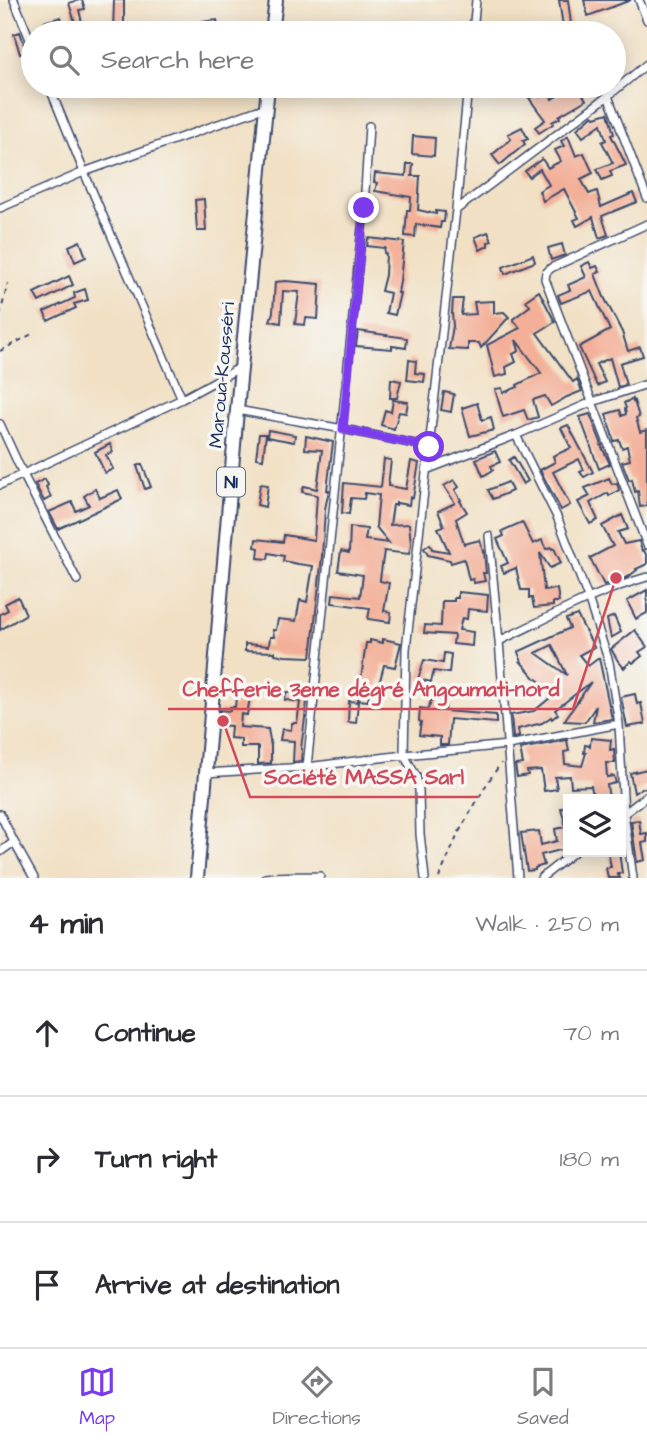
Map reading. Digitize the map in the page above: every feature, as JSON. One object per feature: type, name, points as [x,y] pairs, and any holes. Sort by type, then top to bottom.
[{"type":"highway","points":[[273,21],[276,0]]},
{"type":"highway","name":"Maroua-Kousséri","points":[[197,878],[266,98]]},
{"type":"street","points":[[14,0],[22,21]]},
{"type":"street","points":[[474,21],[476,0]]},
{"type":"street","points":[[639,0],[647,20]]},
{"type":"street","points":[[626,81],[647,64]]},
{"type":"street","points":[[54,98],[182,399]]},
{"type":"street","points":[[425,878],[419,790],[416,776],[404,755],[407,649],[467,98]]},
{"type":"street","points":[[456,210],[605,98]]},
{"type":"street","points":[[609,98],[647,198]]},
{"type":"street","points":[[0,208],[84,172],[265,107]]},
{"type":"street","points":[[307,767],[343,429],[369,126]]},
{"type":"street","points":[[647,224],[551,268],[545,279],[647,545]]},
{"type":"street","points":[[0,485],[182,399],[241,367]]},
{"type":"street","points":[[426,470],[592,402],[647,384]]},
{"type":"street","points":[[237,410],[429,447]]},
{"type":"street","points":[[0,424],[77,580]]},
{"type":"street","points":[[516,435],[558,520],[610,662],[619,724],[621,794]]},
{"type":"street","points":[[489,536],[518,878]]},
{"type":"street","points":[[499,641],[588,598],[647,577]]},
{"type":"street","points":[[205,774],[307,767],[404,755],[508,749],[619,724]]},
{"type":"street","points":[[626,812],[647,796]]},
{"type":"street","points":[[0,814],[34,878]]},
{"type":"street","points":[[626,838],[633,878]]},
{"type":"street","points":[[0,852],[13,842]]},
{"type":"street","points":[[541,878],[568,857]]},
{"type":"street","points":[[265,878],[320,876]]},
{"type":"path","points":[[0,315],[8,282]]},
{"type":"path","points":[[0,351],[32,334]]},
{"type":"path","points":[[439,878],[458,832],[508,749]]},
{"type":"building","points":[[82,0],[85,9],[79,10],[82,21],[75,21],[69,3]]},
{"type":"building","points":[[114,0],[124,0],[124,21],[113,21]]},
{"type":"building","points":[[559,0],[568,0],[571,21],[562,21]]},
{"type":"building","points":[[584,0],[631,0],[588,16]]},
{"type":"building","points":[[20,32],[21,54],[20,54],[14,34]]},
{"type":"building","points":[[529,98],[586,100],[559,116],[553,124],[539,133],[535,127],[545,120]]},
{"type":"building","points":[[608,113],[614,134],[611,135],[626,165],[610,171],[612,176],[602,180],[597,169],[613,163],[602,142],[606,140],[601,124],[583,137],[577,129],[593,115],[595,117]]},
{"type":"building","points":[[522,127],[528,139],[500,165],[492,155],[511,139],[508,134]]},
{"type":"building","points":[[413,136],[435,138],[434,156],[412,154]]},
{"type":"building","points":[[568,136],[576,156],[584,153],[593,173],[581,179],[589,194],[597,191],[601,207],[633,193],[637,202],[602,216],[608,235],[599,238],[593,217],[577,226],[574,220],[579,218],[564,189],[543,201],[539,191],[549,185],[540,169],[529,177],[525,171],[542,159],[548,168],[561,161],[555,150],[564,146],[561,141]]},
{"type":"building","points":[[407,164],[413,164],[412,176],[420,176],[418,210],[436,214],[436,211],[445,212],[440,228],[416,224],[415,237],[405,236],[411,197],[375,191],[377,183],[374,182],[375,173],[406,176]]},
{"type":"building","points":[[204,199],[206,231],[197,231],[195,200]]},
{"type":"building","points":[[488,232],[492,241],[480,250],[475,237]]},
{"type":"building","points":[[368,238],[404,242],[400,293],[395,315],[386,313],[390,293],[381,291],[385,275],[385,248],[367,246]]},
{"type":"building","points":[[80,241],[86,257],[75,262],[69,246]]},
{"type":"building","points":[[562,244],[565,255],[551,260],[548,248]]},
{"type":"building","points":[[533,255],[535,262],[505,274],[503,267]]},
{"type":"building","points":[[589,262],[592,268],[597,266],[600,272],[595,274],[628,351],[640,347],[643,356],[620,363],[626,385],[618,387],[610,358],[596,364],[605,382],[597,386],[579,347],[610,330],[592,291],[561,303],[558,295],[570,290],[568,285],[586,277],[581,266]]},
{"type":"building","points":[[69,276],[73,285],[39,302],[34,293]]},
{"type":"building","points":[[275,282],[320,284],[318,319],[306,318],[305,325],[295,324],[299,292],[283,291],[281,323],[270,321]]},
{"type":"building","points":[[85,289],[88,300],[74,304],[76,308],[48,321],[44,312],[75,298],[74,293]]},
{"type":"building","points":[[539,291],[555,322],[537,333],[573,382],[577,379],[582,391],[551,406],[545,396],[533,400],[538,417],[528,420],[524,410],[503,417],[495,389],[502,388],[503,393],[541,373],[516,340],[519,351],[513,354],[516,362],[506,367],[507,374],[495,377],[487,345],[520,328],[513,319],[530,306],[526,300]]},
{"type":"building","points":[[453,299],[463,299],[461,315],[476,314],[474,302],[494,301],[494,313],[504,312],[509,317],[481,348],[479,343],[468,343],[468,350],[449,349],[453,326]]},
{"type":"building","points":[[358,331],[407,338],[406,348],[356,346]]},
{"type":"building","points":[[409,360],[416,361],[415,373],[425,374],[424,382],[407,380]]},
{"type":"building","points":[[391,379],[401,381],[397,398],[390,398]]},
{"type":"building","points":[[444,392],[454,394],[451,412],[441,410]]},
{"type":"building","points":[[632,399],[639,417],[636,418],[640,432],[647,430],[647,506],[640,507],[638,491],[635,492],[632,479],[629,480],[622,462],[630,460],[627,446],[622,448],[619,440],[614,441],[606,414],[620,410],[622,416],[626,414],[624,403]]},
{"type":"building","points":[[393,400],[408,402],[406,413],[399,412],[394,429],[381,425],[385,410],[391,412]]},
{"type":"building","points":[[477,403],[482,420],[491,417],[494,430],[470,436],[462,408]]},
{"type":"building","points":[[590,414],[610,464],[599,469],[580,417]]},
{"type":"building","points":[[568,425],[593,472],[584,477],[580,472],[584,470],[579,459],[553,472],[570,505],[561,510],[540,470],[555,462],[553,456],[571,448],[561,428]]},
{"type":"building","points":[[268,430],[295,435],[294,442],[267,437]]},
{"type":"building","points":[[259,434],[266,434],[263,459],[256,458]]},
{"type":"building","points":[[306,436],[333,442],[311,657],[245,651],[245,644],[269,646],[278,619],[296,621],[300,600],[307,602],[313,566],[283,561],[284,556],[269,553],[268,559],[258,558],[259,548],[255,547],[256,539],[283,542],[284,535],[314,540],[317,495],[302,492],[304,486],[317,489],[322,450],[305,449]]},
{"type":"building","points":[[110,444],[113,452],[106,455],[113,469],[105,473],[95,452]]},
{"type":"building","points":[[495,451],[500,462],[491,466],[493,470],[483,476],[476,459]]},
{"type":"building","points":[[514,457],[528,481],[523,484],[509,460]]},
{"type":"building","points":[[384,459],[391,460],[388,486],[406,489],[411,461],[419,463],[413,498],[410,497],[409,505],[393,505],[390,525],[409,524],[409,554],[384,551],[380,581],[389,583],[384,611],[391,612],[390,622],[368,619],[370,608],[332,603],[333,594],[360,597],[363,575],[338,571],[341,551],[349,553],[350,527],[367,529],[365,540],[389,543],[376,527],[379,495],[365,493],[364,499],[351,498],[349,514],[342,513],[344,483],[381,487]]},
{"type":"building","points":[[142,464],[151,487],[145,489],[137,466]]},
{"type":"building","points":[[609,478],[612,484],[617,483],[619,490],[590,503],[598,520],[590,524],[578,502],[590,496],[585,488]]},
{"type":"building","points":[[45,479],[51,497],[44,501],[35,484]]},
{"type":"building","points":[[454,480],[459,487],[455,490],[461,500],[459,501],[467,512],[456,519],[464,544],[480,540],[484,551],[485,581],[474,583],[473,579],[469,580],[464,559],[451,563],[450,560],[428,555],[424,548],[430,544],[432,549],[449,552],[438,528],[444,526],[438,511],[455,503],[444,486]]},
{"type":"building","points":[[508,482],[512,491],[493,499],[488,490]]},
{"type":"building","points":[[260,484],[268,485],[265,507],[257,505]]},
{"type":"building","points":[[95,489],[100,498],[118,490],[122,499],[58,529],[49,512],[72,502],[76,511],[89,505],[84,496]]},
{"type":"building","points":[[622,515],[628,529],[618,532],[624,544],[639,541],[647,557],[647,564],[628,577],[604,585],[590,558],[613,546],[602,526]]},
{"type":"building","points":[[522,522],[533,544],[542,540],[546,549],[554,548],[561,563],[550,568],[540,553],[544,590],[557,589],[559,602],[553,602],[553,606],[534,608],[532,598],[529,598],[529,590],[521,590],[516,568],[504,573],[501,566],[508,563],[497,539],[504,536],[502,531]]},
{"type":"building","points":[[647,590],[647,613],[636,619],[627,601]]},
{"type":"building","points":[[458,592],[488,595],[487,611],[468,609],[467,619],[462,618],[459,630],[473,632],[472,646],[453,644],[454,635],[424,633],[425,625],[441,626],[442,601],[454,601],[454,598],[458,598]]},
{"type":"building","points":[[18,597],[26,614],[0,630],[0,614],[8,610],[5,604]]},
{"type":"building","points":[[577,615],[594,647],[579,655],[588,666],[599,658],[612,719],[593,722],[596,706],[585,722],[564,721],[591,682],[555,710],[558,714],[552,719],[551,717],[542,723],[518,729],[519,737],[513,738],[511,715],[534,711],[556,693],[535,678],[521,662],[518,652],[570,628],[566,619]],"holes":[[[552,645],[567,675],[536,653]]]},
{"type":"building","points":[[614,616],[621,632],[611,638],[607,619]]},
{"type":"building","points":[[635,630],[647,647],[639,652],[642,656],[624,668],[611,649]]},
{"type":"building","points":[[383,639],[401,643],[395,667],[384,665],[378,688],[370,686],[368,701],[358,700],[366,643],[370,643],[370,640],[383,643]]},
{"type":"building","points":[[444,653],[451,654],[449,673],[434,671],[431,682],[418,679],[424,660],[443,663]]},
{"type":"building","points":[[237,688],[251,692],[247,715],[241,714],[240,727],[268,729],[271,763],[258,764],[258,747],[241,747],[241,739],[230,738],[231,726],[219,725],[220,710],[230,711],[230,707],[235,707]]},
{"type":"building","points":[[435,690],[447,692],[445,711],[496,715],[496,723],[450,719],[448,745],[440,745],[440,737],[419,735],[420,708],[428,709]]},
{"type":"building","points":[[286,692],[308,694],[301,761],[293,762],[294,741],[280,740],[282,729],[291,730],[292,723],[297,723],[300,702],[285,700]]},
{"type":"building","points":[[635,694],[637,704],[641,703],[645,724],[627,727],[621,697]]},
{"type":"building","points":[[349,701],[358,702],[356,723],[348,722]]},
{"type":"building","points":[[591,738],[611,740],[610,750],[614,749],[615,763],[606,763],[607,777],[614,776],[616,783],[607,785],[608,794],[593,794],[591,786],[571,787],[570,776],[555,777],[557,789],[544,791],[541,770],[527,771],[528,775],[517,777],[515,765],[523,764],[520,749],[567,740],[569,751],[564,752],[565,764],[582,766],[586,753],[585,745],[590,746]]},
{"type":"building","points":[[647,769],[647,788],[634,793],[630,773]]},
{"type":"building","points":[[639,820],[641,834],[647,833],[647,842],[642,843],[645,860],[637,862],[631,821]]},
{"type":"building","points":[[563,828],[563,852],[541,855],[544,865],[527,871],[521,833],[539,831],[541,845],[557,841],[555,829]]},
{"type":"building","points":[[609,857],[620,857],[622,873],[617,874],[620,878],[608,878],[606,868],[611,867]]},
{"type":"place","name":"Chefferie 3eme dégré Angoumati-nord","points":[[616,578]]},
{"type":"place","name":"Société MASSA Sarl","points":[[223,721]]},
{"type":"route","points":[[364,208],[343,429],[429,447]]}]
